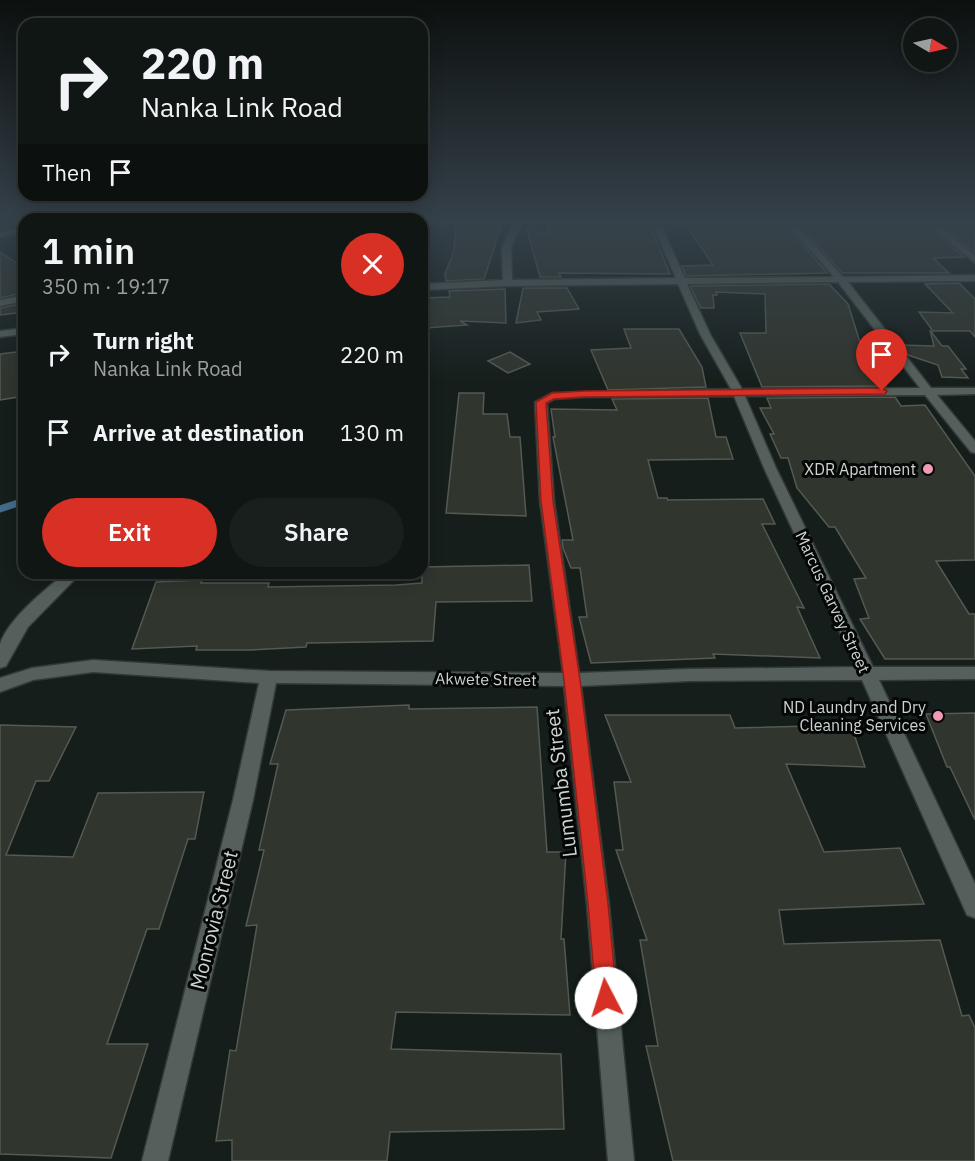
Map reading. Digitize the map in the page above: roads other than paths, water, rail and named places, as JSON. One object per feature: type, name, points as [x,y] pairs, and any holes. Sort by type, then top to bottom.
[{"type":"street","points":[[507,275],[508,283]]},
{"type":"street","name":"Marcus Garvey Street","points":[[678,275],[705,334],[738,392],[770,468],[975,908]]},
{"type":"street","points":[[837,275],[860,301],[975,449]]},
{"type":"street","points":[[428,287],[508,283],[975,278]]},
{"type":"street","points":[[0,303],[18,299]]},
{"type":"street","points":[[0,334],[18,332]]},
{"type":"street","points":[[738,392],[975,391]]},
{"type":"street","name":"Lumumba Street","points":[[621,1161],[598,904],[572,680],[547,501],[541,402],[552,396],[738,392]]},
{"type":"street","points":[[0,662],[10,638],[28,616],[68,579]]},
{"type":"street","name":"Akwete Street","points":[[0,685],[32,674],[93,666],[269,677],[572,680],[689,675],[975,673]]},
{"type":"street","name":"Monrovia Street","points":[[155,1161],[243,800],[269,677]]},
{"type":"waterway","points":[[0,509],[18,503]]},
{"type":"place","name":"XDR Apartment","points":[[928,469]]},
{"type":"place","name":"ND Laundry and Dry Cleaning Services","points":[[938,716]]}]
